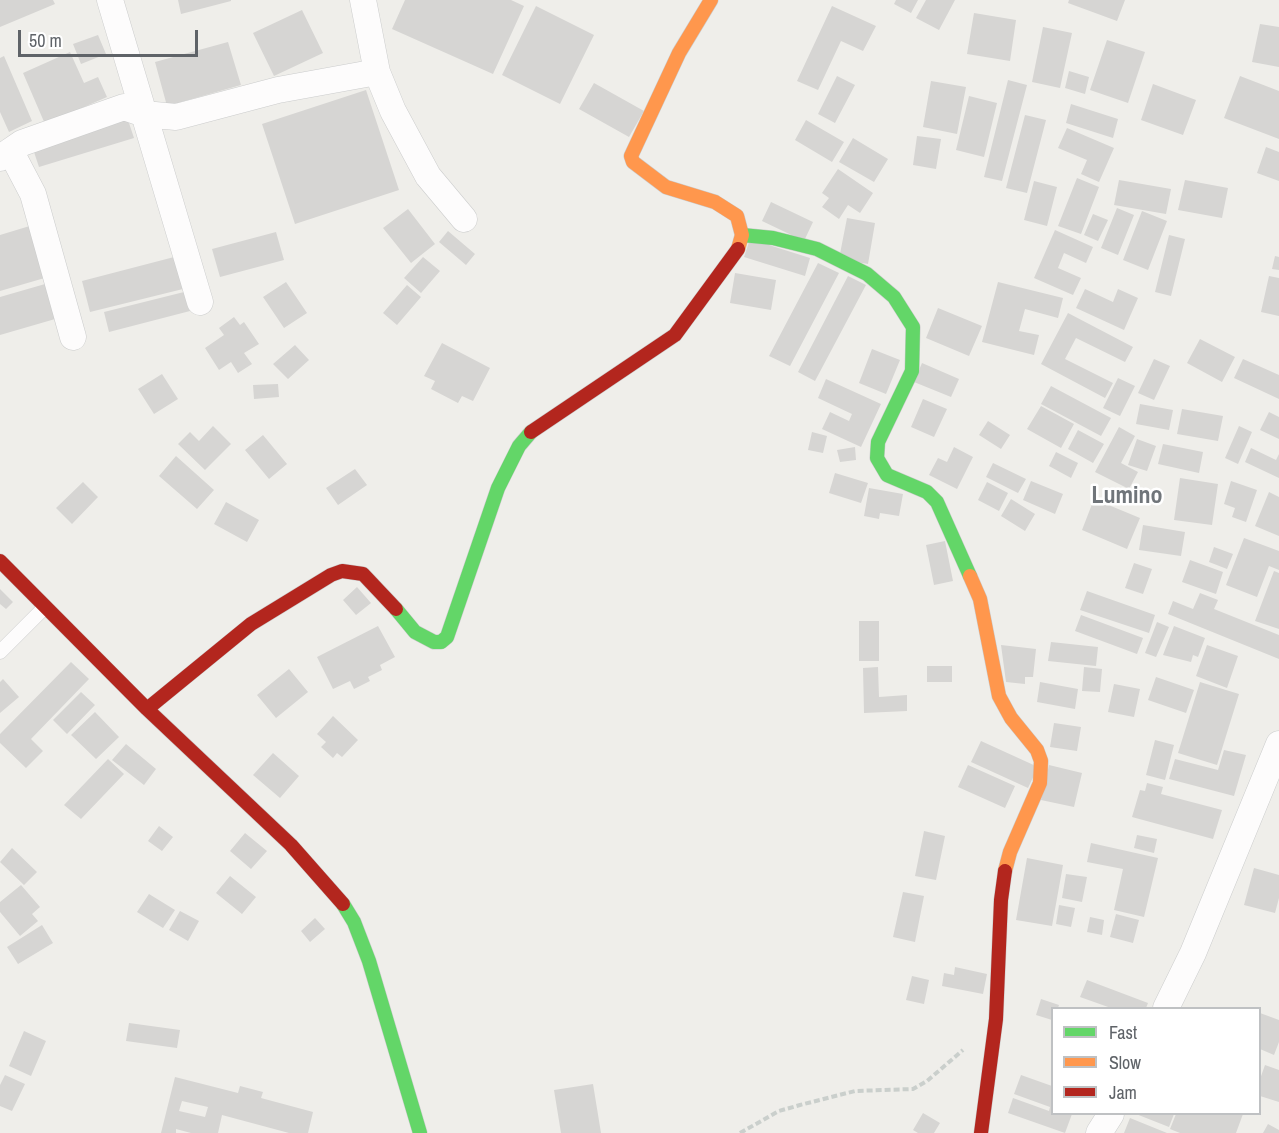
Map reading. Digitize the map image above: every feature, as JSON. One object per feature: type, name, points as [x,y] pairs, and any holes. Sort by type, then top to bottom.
[{"type":"street","points":[[110,0],[200,302]]},
{"type":"street","points":[[363,0],[377,72],[393,111],[428,176],[464,219]]},
{"type":"street","points":[[147,709],[251,624],[331,575],[342,571],[363,574],[370,579],[415,632],[434,642],[446,639],[498,488],[519,446],[534,429],[675,335],[732,260],[742,235],[737,216],[715,202],[666,187],[633,162],[631,156],[670,69],[711,0]]},
{"type":"street","points":[[73,337],[33,194],[5,155],[22,143],[124,107],[144,114],[176,117],[278,90],[377,72]]},
{"type":"street","points":[[742,235],[773,238],[817,249],[867,274],[894,297],[913,327],[912,370],[878,442],[877,458],[887,475],[927,492],[937,502],[980,599],[999,696],[1011,718],[1037,750],[1042,772],[1036,795],[1010,852],[1005,873],[994,1037],[981,1118],[981,1133]]},
{"type":"street","points":[[0,561],[147,709],[291,845],[341,900],[361,937],[420,1133]]},
{"type":"street","points":[[1166,1007],[1193,953],[1279,744]]},
{"type":"street","points":[[1099,1133],[1110,1115]]},
{"type":"lane","points":[[0,652],[45,607]]},
{"type":"path","points":[[740,1133],[779,1111],[855,1091],[913,1089],[927,1081],[957,1054],[994,1037]]},
{"type":"building","points":[[0,0],[53,0],[55,4],[0,27]]},
{"type":"building","points":[[178,0],[231,0],[231,1],[181,14]]},
{"type":"building","points":[[405,0],[511,0],[524,6],[493,74],[392,29]]},
{"type":"building","points":[[896,0],[918,0],[911,13],[894,4]]},
{"type":"building","points":[[926,0],[955,0],[939,30],[916,18]]},
{"type":"building","points":[[1069,0],[1125,0],[1117,21],[1068,3]]},
{"type":"building","points":[[536,6],[594,35],[560,104],[502,75]]},
{"type":"building","points":[[832,6],[876,26],[863,51],[841,41],[818,90],[797,81]]},
{"type":"building","points":[[302,10],[323,53],[274,76],[253,33]]},
{"type":"building","points":[[974,13],[1016,20],[1010,61],[967,54]]},
{"type":"building","points":[[1260,24],[1279,27],[1279,67],[1252,62]]},
{"type":"building","points":[[1043,27],[1072,33],[1060,88],[1032,82]]},
{"type":"building","points":[[98,35],[106,54],[81,64],[73,44]]},
{"type":"building","points":[[1107,40],[1145,52],[1128,103],[1090,90]]},
{"type":"building","points":[[228,42],[241,85],[167,106],[155,62]]},
{"type":"building","points":[[70,52],[84,83],[98,77],[107,97],[45,124],[23,73]]},
{"type":"building","points":[[4,56],[32,121],[9,132],[0,112],[0,58]]},
{"type":"building","points":[[1069,71],[1089,77],[1085,94],[1065,88]]},
{"type":"building","points":[[837,76],[855,85],[835,123],[818,114]]},
{"type":"building","points":[[1240,76],[1279,91],[1279,139],[1224,118]]},
{"type":"building","points":[[1008,80],[1027,85],[1002,181],[984,177]]},
{"type":"building","points":[[931,81],[966,87],[957,134],[923,127]]},
{"type":"building","points":[[594,83],[644,111],[629,137],[579,109]]},
{"type":"building","points":[[1153,84],[1196,100],[1183,135],[1141,120]]},
{"type":"building","points":[[366,90],[399,190],[295,224],[262,124]]},
{"type":"building","points":[[969,96],[997,103],[984,157],[956,150]]},
{"type":"building","points":[[1071,104],[1118,119],[1113,138],[1066,123]]},
{"type":"building","points":[[1025,115],[1046,120],[1027,193],[1006,188]]},
{"type":"building","points":[[127,117],[134,138],[39,167],[32,146]]},
{"type":"building","points":[[806,120],[844,142],[832,162],[795,140]]},
{"type":"building","points":[[1067,128],[1114,148],[1099,182],[1081,174],[1087,160],[1058,148]]},
{"type":"building","points":[[917,136],[941,139],[936,169],[913,165]]},
{"type":"building","points":[[853,138],[888,159],[874,182],[839,162]]},
{"type":"building","points":[[1266,147],[1279,152],[1279,181],[1257,173]]},
{"type":"building","points":[[838,169],[873,193],[860,213],[848,205],[839,219],[822,207],[829,198],[822,193]]},
{"type":"building","points":[[1077,178],[1099,187],[1081,234],[1058,226]]},
{"type":"building","points":[[1119,180],[1171,189],[1166,214],[1114,205]]},
{"type":"building","points":[[1185,180],[1228,188],[1222,218],[1178,210]]},
{"type":"building","points":[[1034,181],[1057,187],[1047,226],[1024,220]]},
{"type":"building","points":[[771,202],[813,222],[804,241],[762,221]]},
{"type":"building","points":[[1117,208],[1134,215],[1118,255],[1101,248]]},
{"type":"building","points":[[408,209],[435,244],[411,263],[383,228]]},
{"type":"building","points":[[1142,211],[1167,221],[1148,270],[1123,260]]},
{"type":"building","points":[[1093,214],[1108,220],[1098,241],[1084,235]]},
{"type":"building","points":[[847,218],[875,223],[868,264],[839,259]]},
{"type":"building","points":[[33,225],[48,277],[0,291],[0,235]]},
{"type":"building","points":[[1055,230],[1093,247],[1086,263],[1064,253],[1058,268],[1081,278],[1073,295],[1034,278]]},
{"type":"building","points":[[448,231],[475,254],[466,265],[439,242]]},
{"type":"building","points":[[276,232],[284,260],[220,277],[212,249]]},
{"type":"building","points":[[1169,235],[1185,239],[1171,296],[1155,292]]},
{"type":"building","points":[[750,239],[810,258],[805,276],[744,257]]},
{"type":"building","points":[[178,256],[187,288],[90,312],[82,281]]},
{"type":"building","points":[[1275,256],[1279,257],[1279,270],[1272,269]]},
{"type":"building","points":[[423,257],[440,271],[421,293],[404,278]]},
{"type":"building","points":[[818,263],[839,273],[790,366],[769,356]]},
{"type":"building","points":[[735,273],[776,280],[771,310],[730,303]]},
{"type":"building","points":[[848,276],[866,285],[815,381],[798,372]]},
{"type":"building","points":[[1269,276],[1279,278],[1279,316],[1261,312]]},
{"type":"building","points":[[52,282],[62,317],[0,335],[0,297]]},
{"type":"building","points":[[286,282],[307,313],[284,328],[263,297]]},
{"type":"building","points":[[998,282],[1063,298],[1058,318],[1025,309],[1019,331],[1039,335],[1034,355],[982,342]]},
{"type":"building","points":[[407,285],[421,297],[397,325],[383,313]]},
{"type":"building","points":[[1085,289],[1113,302],[1118,289],[1138,298],[1124,330],[1076,308]]},
{"type":"building","points":[[184,292],[190,311],[109,332],[104,312]]},
{"type":"building","points":[[938,308],[982,326],[969,356],[926,338]]},
{"type":"building","points":[[1068,313],[1133,347],[1125,362],[1076,338],[1065,359],[1113,383],[1105,398],[1041,364]]},
{"type":"building","points":[[234,317],[240,325],[244,322],[259,344],[244,353],[252,364],[238,373],[231,362],[219,370],[205,348],[224,335],[219,328]]},
{"type":"building","points":[[1200,339],[1235,357],[1222,382],[1187,363]]},
{"type":"building","points":[[442,343],[490,368],[473,401],[462,396],[458,403],[431,389],[435,381],[424,376]]},
{"type":"building","points":[[295,345],[309,360],[288,379],[273,364]]},
{"type":"building","points":[[872,349],[900,360],[886,394],[859,383]]},
{"type":"building","points":[[1154,359],[1170,366],[1154,400],[1138,393]]},
{"type":"building","points":[[1243,359],[1279,375],[1279,399],[1234,378]]},
{"type":"building","points":[[922,363],[959,379],[951,397],[914,382]]},
{"type":"building","points":[[162,374],[178,399],[154,414],[138,389]]},
{"type":"building","points":[[1118,378],[1135,386],[1120,416],[1103,408]]},
{"type":"building","points":[[826,379],[881,404],[861,447],[822,429],[830,412],[849,421],[852,414],[818,398]]},
{"type":"building","points":[[278,384],[279,397],[254,399],[253,385]]},
{"type":"building","points":[[1051,386],[1111,418],[1101,436],[1041,404]]},
{"type":"building","points":[[923,399],[947,409],[934,437],[911,427]]},
{"type":"building","points":[[1140,404],[1173,410],[1169,430],[1136,424]]},
{"type":"building","points":[[1041,406],[1074,424],[1061,448],[1027,429]]},
{"type":"building","points":[[1182,409],[1223,416],[1218,441],[1177,434]]},
{"type":"building","points":[[1269,412],[1279,417],[1279,439],[1260,430]]},
{"type":"building","points":[[988,421],[1010,435],[1001,449],[979,435]]},
{"type":"building","points":[[213,426],[231,444],[205,470],[178,444],[190,432],[199,441]]},
{"type":"building","points":[[1239,426],[1252,432],[1238,464],[1225,458]]},
{"type":"building","points":[[1119,427],[1135,436],[1121,463],[1138,472],[1129,489],[1095,472]]},
{"type":"building","points":[[1078,430],[1104,444],[1093,463],[1068,449]]},
{"type":"building","points":[[812,432],[827,436],[823,453],[808,450]]},
{"type":"building","points":[[263,435],[287,464],[269,479],[245,450]]},
{"type":"building","points":[[1137,439],[1156,446],[1147,471],[1128,465]]},
{"type":"building","points":[[1163,444],[1203,452],[1199,473],[1158,464]]},
{"type":"building","points":[[855,447],[856,460],[840,462],[837,450]]},
{"type":"building","points":[[954,447],[973,457],[957,489],[929,475],[938,458],[947,462]]},
{"type":"building","points":[[1251,448],[1276,460],[1279,454],[1279,478],[1245,462]]},
{"type":"building","points":[[1056,452],[1078,463],[1071,478],[1049,466]]},
{"type":"building","points":[[176,456],[214,490],[197,509],[159,476]]},
{"type":"building","points":[[993,463],[1026,479],[1018,493],[986,477]]},
{"type":"building","points":[[355,469],[367,485],[338,505],[326,488]]},
{"type":"building","points":[[835,473],[868,483],[861,503],[829,493]]},
{"type":"building","points":[[1180,478],[1218,484],[1212,525],[1174,520]]},
{"type":"building","points":[[1031,481],[1063,494],[1055,514],[1023,500]]},
{"type":"building","points":[[1231,481],[1257,490],[1246,522],[1232,517],[1235,508],[1224,504]]},
{"type":"building","points":[[83,482],[98,497],[72,524],[56,508]]},
{"type":"building","points":[[987,482],[1008,493],[999,511],[978,500]]},
{"type":"building","points":[[869,488],[903,494],[899,516],[880,513],[879,519],[864,516]]},
{"type":"building","points":[[1269,492],[1279,497],[1279,536],[1255,526]]},
{"type":"building","points":[[1011,499],[1035,514],[1025,531],[1001,516]]},
{"type":"building","points":[[1094,499],[1140,518],[1127,549],[1082,530]]},
{"type":"building","points":[[226,502],[259,520],[247,542],[214,524]]},
{"type":"building","points":[[1143,525],[1185,532],[1181,556],[1139,550]]},
{"type":"building","points":[[1244,538],[1279,551],[1279,570],[1269,566],[1257,597],[1226,585]]},
{"type":"building","points":[[945,541],[953,581],[934,585],[926,545]]},
{"type":"building","points":[[1214,547],[1233,554],[1227,569],[1209,562]]},
{"type":"building","points":[[1190,560],[1223,572],[1216,594],[1182,582]]},
{"type":"building","points":[[1134,563],[1152,569],[1143,594],[1125,588]]},
{"type":"building","points":[[1274,571],[1279,573],[1279,629],[1255,621]]},
{"type":"building","points":[[357,587],[371,603],[356,615],[343,600]]},
{"type":"building","points":[[0,589],[13,602],[6,609],[0,604]]},
{"type":"building","points":[[1087,591],[1155,615],[1149,633],[1080,610]]},
{"type":"building","points":[[1200,593],[1218,600],[1214,609],[1279,635],[1279,659],[1168,614],[1173,601],[1193,609]]},
{"type":"building","points":[[1081,615],[1143,638],[1137,654],[1075,631]]},
{"type":"building","points":[[859,621],[879,621],[879,661],[859,661]]},
{"type":"building","points":[[1157,622],[1169,627],[1156,657],[1145,653]]},
{"type":"building","points":[[378,626],[395,657],[380,665],[382,670],[368,677],[370,681],[354,689],[350,681],[333,689],[317,657]]},
{"type":"building","points":[[1174,626],[1205,638],[1198,657],[1193,655],[1191,662],[1163,655]]},
{"type":"building","points":[[1051,642],[1098,647],[1096,666],[1048,661]]},
{"type":"building","points":[[1001,645],[1036,649],[1033,677],[1025,677],[1025,684],[1006,682]]},
{"type":"building","points":[[1207,645],[1238,656],[1227,688],[1196,676]]},
{"type":"building","points":[[71,662],[89,679],[31,739],[43,751],[26,768],[0,743],[0,734]]},
{"type":"building","points":[[927,666],[952,666],[952,682],[927,682]]},
{"type":"building","points":[[878,667],[879,697],[907,695],[907,711],[864,713],[863,668]]},
{"type":"building","points":[[1084,667],[1102,669],[1100,692],[1082,691]]},
{"type":"building","points":[[289,669],[308,692],[276,718],[257,695]]},
{"type":"building","points":[[1156,677],[1194,690],[1186,713],[1148,700]]},
{"type":"building","points":[[3,679],[19,697],[0,713],[0,682]]},
{"type":"building","points":[[1040,682],[1078,689],[1075,709],[1037,702]]},
{"type":"building","points":[[1200,682],[1239,694],[1217,765],[1178,753]]},
{"type":"building","points":[[1114,684],[1140,689],[1134,717],[1108,712]]},
{"type":"building","points":[[81,692],[95,705],[67,734],[53,720]]},
{"type":"building","points":[[95,712],[119,737],[96,759],[71,735]]},
{"type":"building","points":[[333,716],[358,740],[342,757],[337,753],[333,758],[321,747],[326,742],[317,734]]},
{"type":"building","points":[[1054,723],[1081,727],[1077,751],[1050,747]]},
{"type":"building","points":[[1155,740],[1174,745],[1165,780],[1146,775]]},
{"type":"building","points":[[981,741],[1038,767],[1028,788],[971,762]]},
{"type":"building","points":[[126,744],[156,769],[144,785],[112,760]]},
{"type":"building","points":[[1224,750],[1246,755],[1234,796],[1169,779],[1175,759],[1218,770]]},
{"type":"building","points":[[273,753],[299,776],[280,798],[253,775]]},
{"type":"building","points":[[108,759],[124,774],[81,819],[64,805]]},
{"type":"building","points":[[968,765],[1015,786],[1005,808],[958,787]]},
{"type":"building","points":[[1049,765],[1082,773],[1074,807],[1041,800]]},
{"type":"building","points":[[1147,783],[1163,787],[1161,794],[1222,810],[1213,839],[1132,817],[1140,790],[1145,791]]},
{"type":"building","points":[[159,826],[173,837],[162,851],[148,841]]},
{"type":"building","points":[[924,831],[945,836],[936,880],[915,876]]},
{"type":"building","points":[[245,833],[267,851],[251,869],[230,851]]},
{"type":"building","points":[[1137,835],[1157,839],[1154,853],[1134,848]]},
{"type":"building","points":[[1091,843],[1158,858],[1144,917],[1114,910],[1123,869],[1087,862]]},
{"type":"building","points":[[12,848],[37,872],[24,885],[0,862]]},
{"type":"building","points":[[1027,858],[1063,865],[1052,926],[1016,920]]},
{"type":"building","points":[[1254,868],[1279,875],[1279,898],[1275,913],[1244,905]]},
{"type":"building","points":[[1066,874],[1087,877],[1082,902],[1062,898]]},
{"type":"building","points":[[230,876],[256,897],[242,914],[216,893]]},
{"type":"building","points":[[21,885],[40,907],[32,914],[38,921],[20,936],[0,912],[0,902]]},
{"type":"building","points":[[903,892],[924,896],[915,942],[893,937]]},
{"type":"building","points":[[149,894],[175,910],[163,928],[137,912]]},
{"type":"building","points":[[1059,905],[1075,908],[1071,927],[1056,924]]},
{"type":"building","points":[[180,911],[199,921],[188,941],[169,930]]},
{"type":"building","points":[[1116,914],[1139,920],[1133,943],[1110,937]]},
{"type":"building","points":[[1090,917],[1104,920],[1102,935],[1087,932]]},
{"type":"building","points":[[315,918],[325,929],[310,942],[301,931]]},
{"type":"building","points":[[42,925],[53,943],[18,964],[7,947]]},
{"type":"building","points":[[955,967],[987,974],[983,994],[942,986],[944,973],[954,975]]},
{"type":"building","points":[[912,976],[929,980],[924,1004],[906,1000]]},
{"type":"building","points":[[1087,980],[1148,1003],[1146,1007],[1108,1007],[1080,997]]},
{"type":"building","points":[[1041,999],[1059,1005],[1051,1007],[1051,1020],[1036,1015]]},
{"type":"building","points":[[1261,1013],[1279,1020],[1279,1042],[1274,1055],[1261,1049]]},
{"type":"building","points":[[129,1023],[180,1030],[177,1048],[126,1041]]},
{"type":"building","points":[[24,1031],[46,1041],[31,1076],[9,1066]]},
{"type":"building","points":[[1265,1065],[1279,1070],[1279,1102],[1261,1096],[1261,1076]]},
{"type":"building","points":[[5,1075],[25,1084],[12,1111],[0,1106],[0,1085]]},
{"type":"building","points":[[1021,1075],[1051,1086],[1051,1115],[1072,1115],[1065,1133],[1008,1113],[1013,1098],[1049,1111],[1050,1107],[1014,1094]]},
{"type":"building","points":[[175,1077],[238,1093],[240,1086],[263,1092],[261,1098],[313,1112],[308,1133],[289,1133],[222,1115],[218,1133],[191,1133],[176,1129],[176,1133],[161,1133]],"holes":[[[182,1101],[208,1107],[205,1117],[179,1111]]]},
{"type":"building","points":[[593,1084],[601,1133],[561,1133],[554,1090]]},
{"type":"building","points":[[923,1113],[940,1123],[934,1133],[918,1133],[913,1130]]},
{"type":"building","points":[[1139,1115],[1174,1115],[1169,1127]]},
{"type":"building","points":[[1176,1115],[1243,1115],[1236,1133],[1180,1133],[1170,1129]]},
{"type":"building","points":[[1130,1118],[1167,1133],[1124,1133]]},
{"type":"building","points":[[1268,1124],[1279,1130],[1279,1133],[1263,1133]]},
{"type":"traffic: fast","points":[[742,235],[773,238],[817,249],[867,274],[894,297],[913,327],[912,371],[878,442],[877,458],[887,475],[927,492],[937,502],[970,576]]},
{"type":"traffic: fast","points":[[396,609],[415,632],[434,642],[441,642],[447,637],[498,488],[519,446],[531,432]]},
{"type":"traffic: fast","points":[[343,904],[354,922],[369,961],[420,1133]]},
{"type":"traffic: slow","points":[[711,0],[679,53],[631,156],[633,162],[666,187],[715,202],[737,216],[742,235],[738,249]]},
{"type":"traffic: slow","points":[[970,576],[980,599],[999,696],[1011,718],[1037,750],[1041,761],[1040,783],[1010,852],[1005,871]]},
{"type":"traffic: jam","points":[[531,432],[675,335],[738,249]]},
{"type":"traffic: jam","points":[[0,561],[147,709],[291,845],[343,904]]},
{"type":"traffic: jam","points":[[147,709],[251,624],[331,575],[342,571],[363,574],[396,609]]},
{"type":"traffic: jam","points":[[981,1133],[996,1019],[1001,900],[1005,871]]},
{"type":"district","name":"Lumino","points":[[1127,497]]}]
